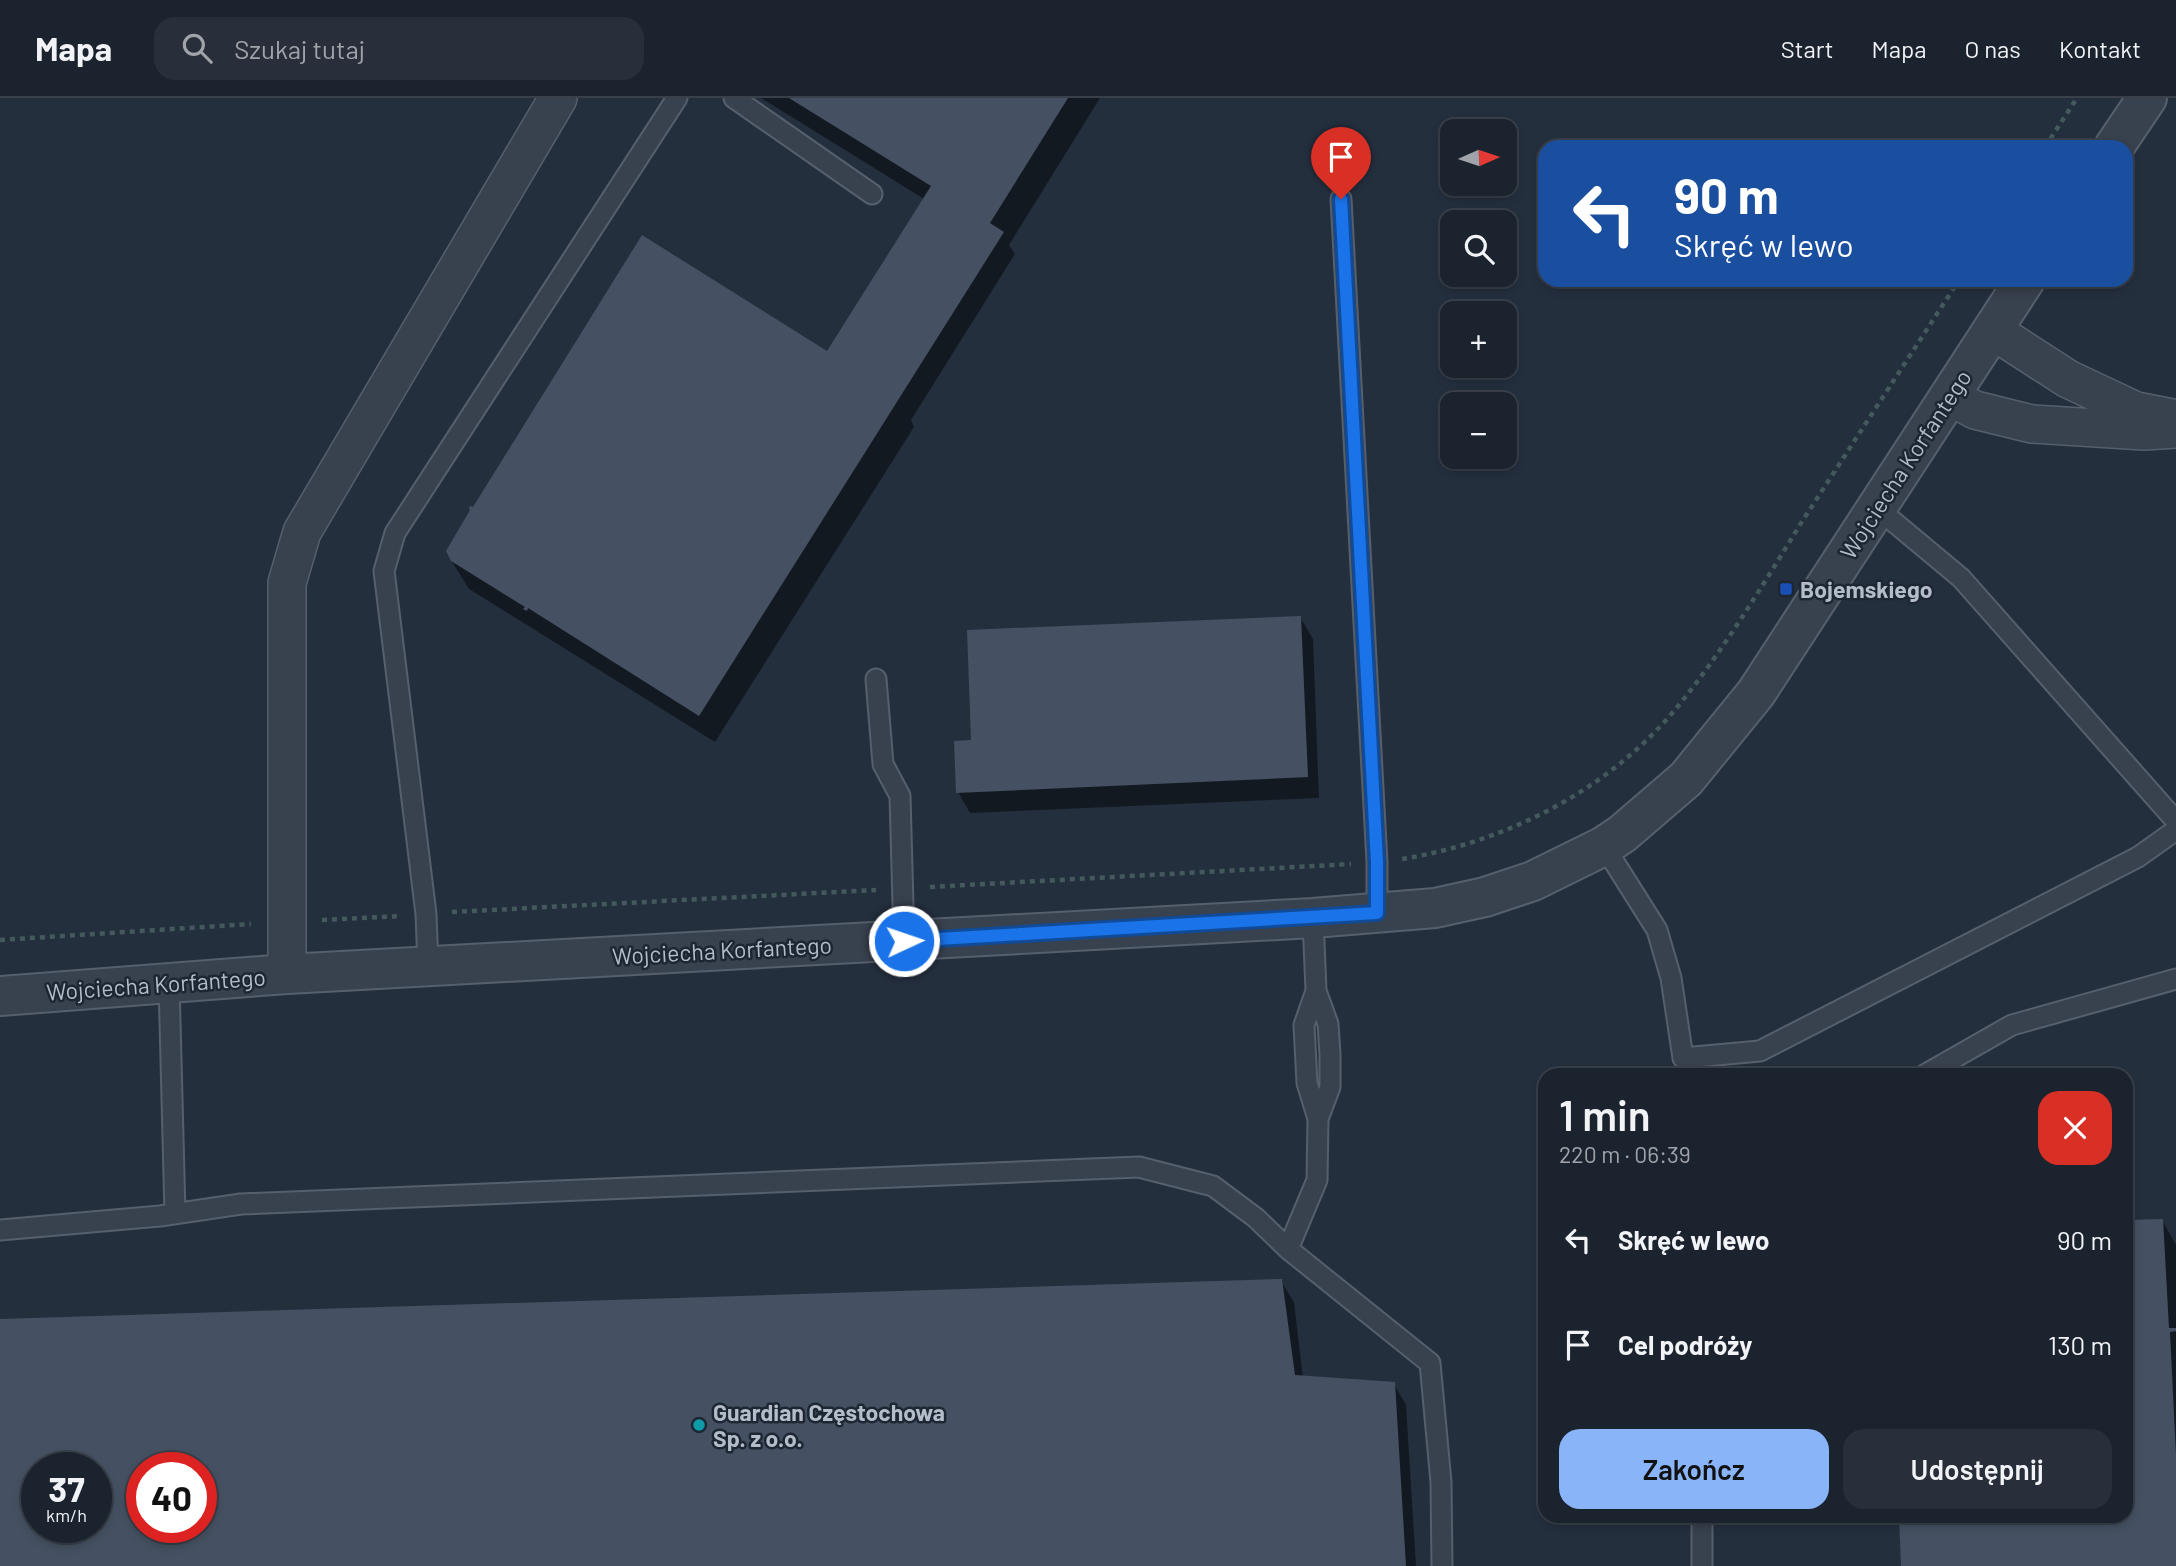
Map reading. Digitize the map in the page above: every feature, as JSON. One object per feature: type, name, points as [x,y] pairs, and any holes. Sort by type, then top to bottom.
[{"type":"street","points":[[287,974],[287,583],[302,532],[558,98]]},
{"type":"street","points":[[2119,140],[2147,98]]},
{"type":"street","name":"Wojciecha Korfantego","points":[[0,996],[287,974],[1313,918],[1435,908],[1485,897],[1533,881],[1604,846],[1686,779],[1756,693],[2020,287]]},
{"type":"street","points":[[1992,330],[2068,379],[2136,411],[2176,418]]},
{"type":"street","points":[[1949,396],[1975,410],[2032,424],[2144,432],[2176,429]]},
{"type":"lane","points":[[428,966],[426,914],[384,571],[395,533],[677,98]]},
{"type":"lane","points":[[734,98],[872,194]]},
{"type":"lane","points":[[1341,199],[1377,862],[1377,913]]},
{"type":"lane","points":[[1877,508],[1961,578],[2176,821]]},
{"type":"lane","points":[[876,679],[883,764],[900,796],[904,941]]},
{"type":"lane","points":[[1604,846],[1657,930],[1671,978],[1683,1058],[1760,1051],[2138,857],[2176,830]]},
{"type":"lane","points":[[1288,1249],[1317,1180],[1318,1119],[1330,1087],[1328,1024],[1316,991],[1313,918]]},
{"type":"lane","points":[[1937,1068],[2012,1025],[2176,979]]},
{"type":"lane","points":[[169,983],[175,1214]]},
{"type":"lane","points":[[0,1230],[175,1214],[241,1204],[1139,1167],[1213,1186],[1256,1218],[1288,1249],[1430,1363],[1441,1482],[1443,1566]]},
{"type":"lane","points":[[1702,1523],[1702,1566]]},
{"type":"path","points":[[2050,140],[2077,98]]},
{"type":"path","points":[[0,940],[1377,862],[1453,849],[1539,815],[1598,779],[1653,733],[1678,706],[1722,645],[1954,287]]},
{"type":"building","points":[[789,98],[1068,98],[990,223],[1004,232],[699,716],[528,608],[527,611],[523,609],[525,607],[451,561],[446,551],[470,506],[473,507],[642,235],[827,351],[931,186]]},
{"type":"building","points":[[1301,616],[1308,777],[956,793],[954,741],[971,740],[967,630]]},
{"type":"building","points":[[2163,1219],[2169,1328],[2176,1328],[2176,1331],[2170,1332],[2176,1455],[2176,1566],[1901,1566],[1899,1523],[2133,1523],[2133,1220]]},
{"type":"building","name":"Guardian Częstochowa Sp. z o.o.","points":[[1282,1279],[1295,1375],[1395,1382],[1406,1566],[0,1566],[0,1319]]},
{"type":"place","name":"Bojemskiego","points":[[1786,589]]},
{"type":"place","name":"Guardian Częstochowa Sp. z o.o.","points":[[699,1425]]},
{"type":"route","points":[[904,941],[1377,913],[1377,862],[1341,199]]}]
